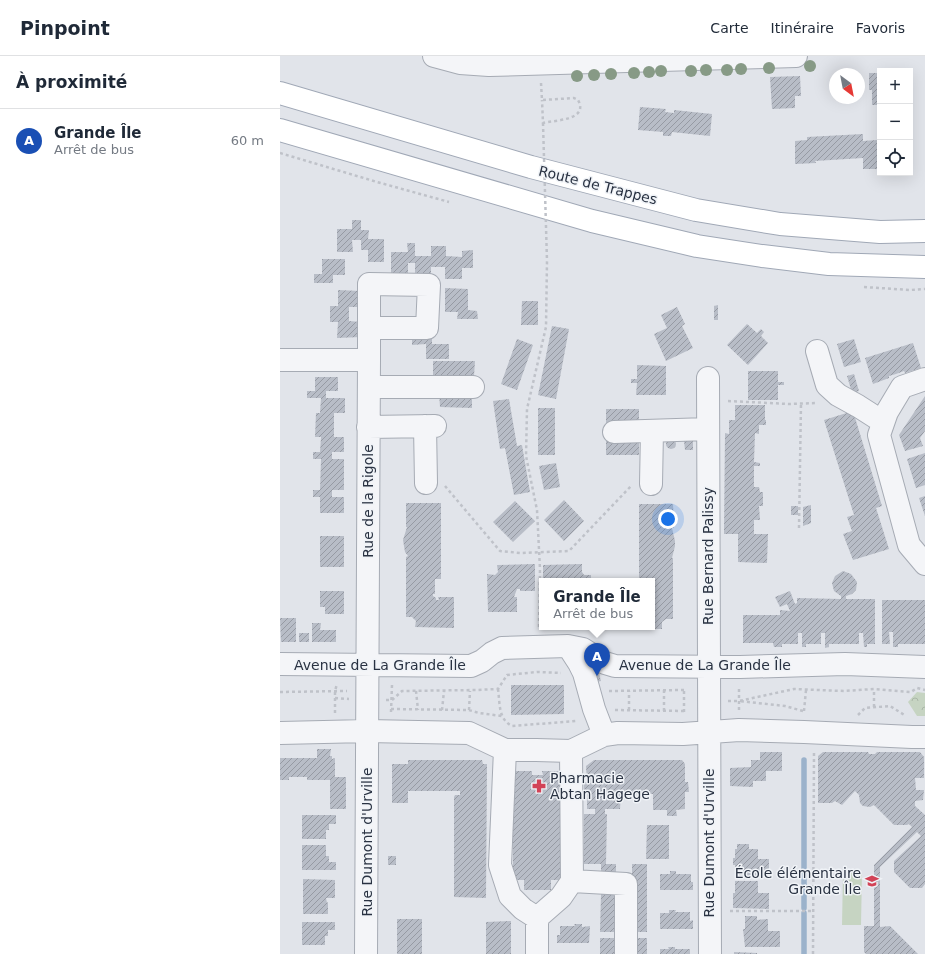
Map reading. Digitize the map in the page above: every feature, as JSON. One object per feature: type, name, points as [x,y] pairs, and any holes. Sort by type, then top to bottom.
[{"type":"main road","name":"Route de Trappes","points":[[280,93],[531,167],[696,210],[780,224],[880,232],[925,231]]},
{"type":"main road","points":[[280,130],[592,221],[697,246],[829,264],[925,267]]},
{"type":"street","points":[[434,56],[460,63],[489,65],[565,59],[796,56]]},
{"type":"street","name":"Rue de la Rigole","points":[[367,731],[368,427],[370,328]]},
{"type":"street","points":[[817,352],[827,384],[838,395],[883,422]]},
{"type":"street","points":[[280,360],[369,360]]},
{"type":"street","name":"Rue Bernard Palissy","points":[[708,378],[709,733]]},
{"type":"street","points":[[925,379],[902,387],[887,412],[879,434],[910,545],[925,564]]},
{"type":"street","points":[[369,387],[473,387]]},
{"type":"street","points":[[368,427],[430,426],[434,483]]},
{"type":"street","points":[[614,432],[708,429]]},
{"type":"street","points":[[642,484],[652,431]]},
{"type":"street","points":[[568,646],[580,663],[594,709],[604,735]]},
{"type":"street","name":"Avenue de La Grande Île","points":[[280,664],[471,666],[502,648],[568,646],[583,649],[605,663],[614,666],[709,667],[845,664],[925,667]]},
{"type":"street","points":[[280,732],[367,731],[469,733],[505,750],[571,751],[604,735],[618,732],[683,734],[739,730],[912,738],[925,737]]},
{"type":"street","name":"Rue Dumont d'Urville","points":[[366,954],[367,731]]},
{"type":"street","name":"Rue Dumont d'Urville","points":[[709,733],[710,954]]},
{"type":"street","points":[[505,750],[500,864],[510,896],[523,909],[537,918]]},
{"type":"street","points":[[536,954],[537,918],[561,897],[572,881],[571,751]]},
{"type":"street","points":[[572,881],[626,884],[626,954]]},
{"type":"path","points":[[537,648],[539,616],[539,552],[537,510],[526,456],[527,409],[546,327],[547,260],[541,81]]},
{"type":"path","points":[[542,100],[574,98],[578,100],[581,105],[580,111],[576,116],[543,123]]},
{"type":"path","points":[[537,149],[544,151]]},
{"type":"path","points":[[708,400],[801,403],[849,401]]},
{"type":"path","points":[[798,528],[801,403]]},
{"type":"path","points":[[434,483],[500,551],[520,553],[569,551],[642,484]]},
{"type":"path","points":[[336,731],[335,691],[342,665]]},
{"type":"path","points":[[390,732],[392,700],[391,665]]},
{"type":"path","points":[[568,674],[537,672],[507,675],[498,689],[502,716],[507,723],[512,726],[576,721],[576,717]]},
{"type":"path","points":[[739,713],[740,681]]},
{"type":"path","points":[[684,683],[684,719]]},
{"type":"path","points":[[739,701],[794,689],[844,691],[874,689],[911,692],[917,688],[925,690]]},
{"type":"path","points":[[392,700],[402,691],[498,689]]},
{"type":"path","points":[[874,689],[874,707]]},
{"type":"path","points":[[469,710],[470,690]]},
{"type":"path","points":[[664,690],[664,711]]},
{"type":"path","points":[[606,691],[684,690]]},
{"type":"path","points":[[804,711],[806,690]]},
{"type":"path","points":[[280,692],[335,691],[392,700]]},
{"type":"path","points":[[416,691],[418,710]]},
{"type":"path","points":[[442,710],[444,691]]},
{"type":"path","points":[[629,691],[629,710]]},
{"type":"path","points":[[335,698],[367,695]]},
{"type":"path","points":[[739,701],[785,706],[810,713]]},
{"type":"path","points":[[851,714],[858,715],[865,708],[890,706],[912,720]]},
{"type":"path","points":[[610,710],[684,711]]},
{"type":"path","points":[[813,954],[814,749]]},
{"type":"path","points":[[710,911],[813,911]]},
{"type":"green space","points":[[917,692],[925,693],[925,716],[917,716],[908,702]]},
{"type":"green space","points":[[843,873],[862,873],[861,925],[842,925]]},
{"type":"building","points":[[869,73],[877,73],[877,105],[872,105],[872,90],[869,90]]},
{"type":"building","points":[[800,76],[801,96],[795,96],[795,108],[772,109],[770,77]]},
{"type":"building","points":[[640,107],[666,109],[665,112],[674,113],[674,110],[712,114],[710,136],[672,132],[671,136],[663,136],[663,132],[638,130]]},
{"type":"building","points":[[863,134],[863,141],[877,140],[877,169],[863,169],[863,158],[815,161],[816,163],[795,164],[795,141],[807,140],[807,137]]},
{"type":"building","points":[[352,220],[361,220],[361,230],[369,230],[368,239],[384,239],[384,262],[368,262],[368,250],[361,250],[361,240],[352,240],[353,252],[337,252],[337,229],[352,229]]},
{"type":"building","points":[[407,243],[415,243],[415,256],[431,256],[431,246],[446,246],[446,256],[462,257],[462,251],[473,250],[473,268],[462,268],[462,279],[445,279],[445,267],[431,267],[431,279],[415,279],[415,263],[408,263],[408,275],[391,275],[391,252],[408,252]]},
{"type":"building","points":[[322,259],[345,259],[345,275],[333,275],[333,283],[314,283],[314,274],[322,274]]},
{"type":"building","points":[[445,288],[468,289],[468,310],[477,311],[478,319],[457,319],[458,312],[445,312]]},
{"type":"building","points":[[338,290],[361,291],[361,307],[349,307],[349,321],[361,322],[361,337],[337,338],[338,322],[330,322],[330,306],[338,306]]},
{"type":"building","points":[[522,301],[538,301],[538,325],[521,325]]},
{"type":"building","points":[[718,305],[718,320],[714,320],[714,306]]},
{"type":"building","points":[[677,307],[685,324],[682,326],[693,348],[666,361],[654,334],[667,328],[661,315]]},
{"type":"building","points":[[747,324],[757,333],[761,329],[764,332],[761,336],[768,343],[748,365],[727,345]]},
{"type":"building","points":[[552,326],[569,329],[556,399],[538,395]]},
{"type":"building","points":[[412,337],[432,337],[432,344],[449,344],[449,359],[426,359],[426,344],[412,345]]},
{"type":"building","points":[[517,339],[533,345],[517,390],[501,384]]},
{"type":"building","points":[[854,339],[861,362],[844,367],[837,344]]},
{"type":"building","points":[[913,343],[921,368],[905,373],[904,371],[889,376],[889,378],[873,384],[865,358]]},
{"type":"building","points":[[433,361],[475,361],[474,376],[433,376]]},
{"type":"building","points":[[637,365],[666,366],[666,395],[636,395],[637,383],[631,383],[631,379],[637,379]]},
{"type":"building","points":[[748,371],[778,371],[778,382],[784,382],[784,385],[778,385],[778,400],[748,400]]},
{"type":"building","points":[[854,374],[859,391],[852,393],[847,376]]},
{"type":"building","points":[[315,377],[338,377],[338,391],[326,391],[326,398],[345,398],[345,413],[334,413],[334,437],[344,437],[344,452],[332,452],[332,459],[344,459],[344,490],[332,490],[332,497],[344,497],[344,513],[320,513],[320,497],[313,497],[313,490],[320,490],[321,459],[313,459],[313,452],[320,452],[321,437],[315,437],[316,413],[320,413],[321,398],[307,398],[307,391],[315,391]]},
{"type":"building","points":[[439,393],[472,393],[472,408],[440,407]]},
{"type":"building","points":[[925,396],[925,431],[920,438],[923,446],[905,451],[899,435]]},
{"type":"building","points":[[509,399],[517,446],[522,445],[530,492],[514,495],[505,448],[500,449],[493,401]]},
{"type":"building","points":[[735,405],[765,405],[766,425],[759,425],[759,434],[755,433],[754,462],[760,463],[760,466],[754,466],[754,487],[759,487],[760,492],[763,492],[763,506],[759,506],[760,520],[754,520],[754,534],[768,534],[767,563],[738,562],[738,534],[724,534],[725,433],[729,434],[729,420],[735,420]]},
{"type":"building","points":[[538,408],[555,408],[555,455],[538,455]]},
{"type":"building","points":[[606,409],[639,409],[639,424],[606,424]]},
{"type":"building","points":[[853,411],[882,506],[876,508],[889,549],[853,560],[843,534],[852,531],[847,517],[854,515],[824,420]]},
{"type":"building","points":[[669,439],[673,439],[675,440],[675,448],[669,449],[666,446],[666,442]]},
{"type":"building","points":[[606,440],[639,440],[639,455],[606,455]]},
{"type":"building","points":[[684,441],[693,441],[693,450],[685,450]]},
{"type":"building","points":[[925,453],[925,485],[916,488],[907,459]]},
{"type":"building","points":[[556,463],[560,487],[544,490],[539,466]]},
{"type":"building","points":[[925,496],[925,516],[919,498]]},
{"type":"building","points":[[564,500],[584,521],[564,541],[544,520]]},
{"type":"building","points":[[515,501],[535,521],[513,542],[493,522]]},
{"type":"building","points":[[406,503],[441,503],[441,579],[435,579],[435,594],[433,594],[433,596],[436,600],[439,600],[438,597],[454,597],[454,628],[415,627],[416,621],[412,617],[406,617],[406,557],[408,556],[405,552],[403,540],[407,527]]},
{"type":"building","points":[[639,504],[673,504],[674,528],[672,528],[675,546],[672,558],[673,619],[666,619],[662,622],[662,629],[655,629],[655,578],[639,578]]},
{"type":"building","points":[[811,505],[811,523],[803,526],[803,507]]},
{"type":"building","points":[[791,506],[798,506],[798,515],[791,515]]},
{"type":"building","points":[[320,536],[344,536],[344,567],[320,567]]},
{"type":"building","points":[[535,564],[535,591],[520,591],[520,589],[517,589],[514,597],[517,597],[517,612],[488,612],[487,574],[495,575],[498,572],[497,565]]},
{"type":"building","points":[[582,564],[582,572],[584,575],[591,575],[591,578],[543,578],[543,565]]},
{"type":"building","points":[[843,571],[851,574],[857,582],[856,590],[852,594],[846,596],[846,599],[875,599],[875,644],[867,644],[867,647],[864,647],[863,633],[859,633],[859,644],[829,644],[829,647],[825,648],[825,633],[821,633],[821,644],[806,644],[806,647],[802,647],[802,633],[798,633],[798,644],[782,644],[782,647],[774,647],[773,643],[743,643],[743,615],[780,615],[780,610],[790,611],[787,604],[780,607],[775,597],[790,591],[795,604],[797,603],[797,598],[841,599],[841,596],[834,591],[832,583],[835,576]]},
{"type":"building","points":[[320,591],[344,591],[344,614],[325,614],[325,607],[320,607]]},
{"type":"building","points":[[882,600],[925,600],[925,644],[898,644],[898,647],[893,647],[893,632],[889,632],[890,644],[882,644]]},
{"type":"building","points":[[280,618],[296,618],[296,642],[281,642]]},
{"type":"building","points":[[312,623],[321,623],[320,630],[336,630],[336,642],[312,642]]},
{"type":"building","points":[[299,633],[309,633],[309,642],[299,642]]},
{"type":"building","points":[[598,669],[601,681],[597,682],[593,670]]},
{"type":"building","points":[[511,685],[564,685],[564,714],[511,715]]},
{"type":"building","points":[[317,749],[331,749],[330,756],[332,756],[332,759],[335,758],[335,777],[346,777],[346,809],[330,809],[330,780],[307,780],[307,777],[289,777],[289,780],[280,780],[280,758],[317,758]]},
{"type":"building","points":[[760,752],[782,752],[782,771],[766,771],[766,781],[753,781],[753,787],[730,786],[730,768],[751,767],[751,760],[760,760]]},
{"type":"building","points":[[823,752],[868,752],[869,754],[875,754],[877,752],[920,752],[924,757],[924,778],[915,778],[916,790],[924,790],[923,800],[915,801],[915,806],[925,815],[925,884],[922,888],[910,888],[894,872],[894,861],[921,836],[917,832],[880,867],[880,927],[890,926],[918,954],[866,954],[864,952],[864,926],[874,926],[874,865],[912,827],[909,824],[894,825],[874,805],[870,807],[863,806],[860,803],[859,795],[855,791],[842,805],[835,801],[832,803],[818,803],[818,756]]},
{"type":"building","points":[[408,760],[482,760],[483,764],[487,764],[486,898],[454,897],[454,797],[455,795],[460,795],[460,791],[408,791],[408,803],[392,803],[392,764],[408,764]]},
{"type":"building","points":[[594,760],[682,760],[685,764],[685,782],[688,782],[689,792],[685,792],[685,809],[676,810],[677,816],[667,816],[667,810],[653,810],[653,794],[621,794],[620,809],[605,809],[605,814],[607,814],[606,864],[616,864],[616,873],[601,873],[601,864],[584,864],[584,814],[595,814],[595,809],[587,809],[587,793],[584,793],[584,782],[587,782],[586,766]]},
{"type":"building","points":[[513,771],[532,771],[532,775],[543,775],[542,771],[562,771],[562,880],[551,880],[551,890],[524,890],[524,880],[513,880]]},
{"type":"building","points":[[302,815],[336,815],[336,824],[329,824],[329,830],[326,830],[326,839],[302,839]]},
{"type":"building","points":[[647,825],[669,825],[669,859],[646,859]]},
{"type":"building","points":[[737,844],[749,844],[749,849],[758,849],[758,859],[769,859],[769,876],[735,876],[735,865],[733,865],[733,858],[735,858],[735,849],[737,849]]},
{"type":"building","points":[[302,845],[326,845],[326,856],[329,856],[329,862],[336,862],[336,870],[302,870]]},
{"type":"building","points":[[388,856],[396,856],[396,865],[388,865]]},
{"type":"building","points":[[632,864],[647,864],[647,932],[632,932]]},
{"type":"building","points":[[670,871],[676,871],[676,874],[691,874],[693,890],[660,890],[660,874],[670,874]]},
{"type":"building","points":[[303,879],[335,880],[335,898],[326,898],[327,903],[328,902],[328,914],[303,914]]},
{"type":"building","points":[[735,881],[758,881],[758,893],[769,893],[769,909],[733,908]]},
{"type":"building","points":[[601,894],[616,895],[615,932],[600,932]]},
{"type":"building","points":[[669,910],[676,910],[675,912],[690,912],[690,921],[693,920],[693,929],[660,929],[660,913],[669,913]]},
{"type":"building","points":[[745,916],[757,916],[757,920],[768,919],[768,931],[780,931],[780,947],[745,947],[743,929],[745,929]]},
{"type":"building","points":[[397,919],[422,919],[422,954],[397,954]]},
{"type":"building","points":[[511,921],[511,954],[486,954],[486,922]]},
{"type":"building","points":[[302,922],[335,922],[335,930],[328,930],[328,936],[325,936],[325,945],[302,945]]},
{"type":"building","points":[[574,924],[582,924],[582,927],[590,926],[589,943],[557,943],[557,935],[560,935],[560,926],[575,926]]},
{"type":"building","points":[[600,938],[615,938],[615,954],[600,954]]},
{"type":"building","points":[[631,938],[647,938],[647,954],[631,954]]},
{"type":"building","points":[[668,947],[675,947],[675,949],[690,949],[690,954],[660,954],[660,949],[669,949]]},
{"type":"building","points":[[734,952],[757,953],[757,954],[734,954]]},
{"type":"waterway","points":[[804,760],[804,908]]},
{"type":"waterway","points":[[804,913],[804,954]]},
{"type":"place","name":"Grande Île","points":[[597,676]]},
{"type":"place","name":"Pharmacie Abtan Hagege","points":[[539,786]]},
{"type":"place","name":"École élémentaire Grande Île","points":[[872,881]]}]
